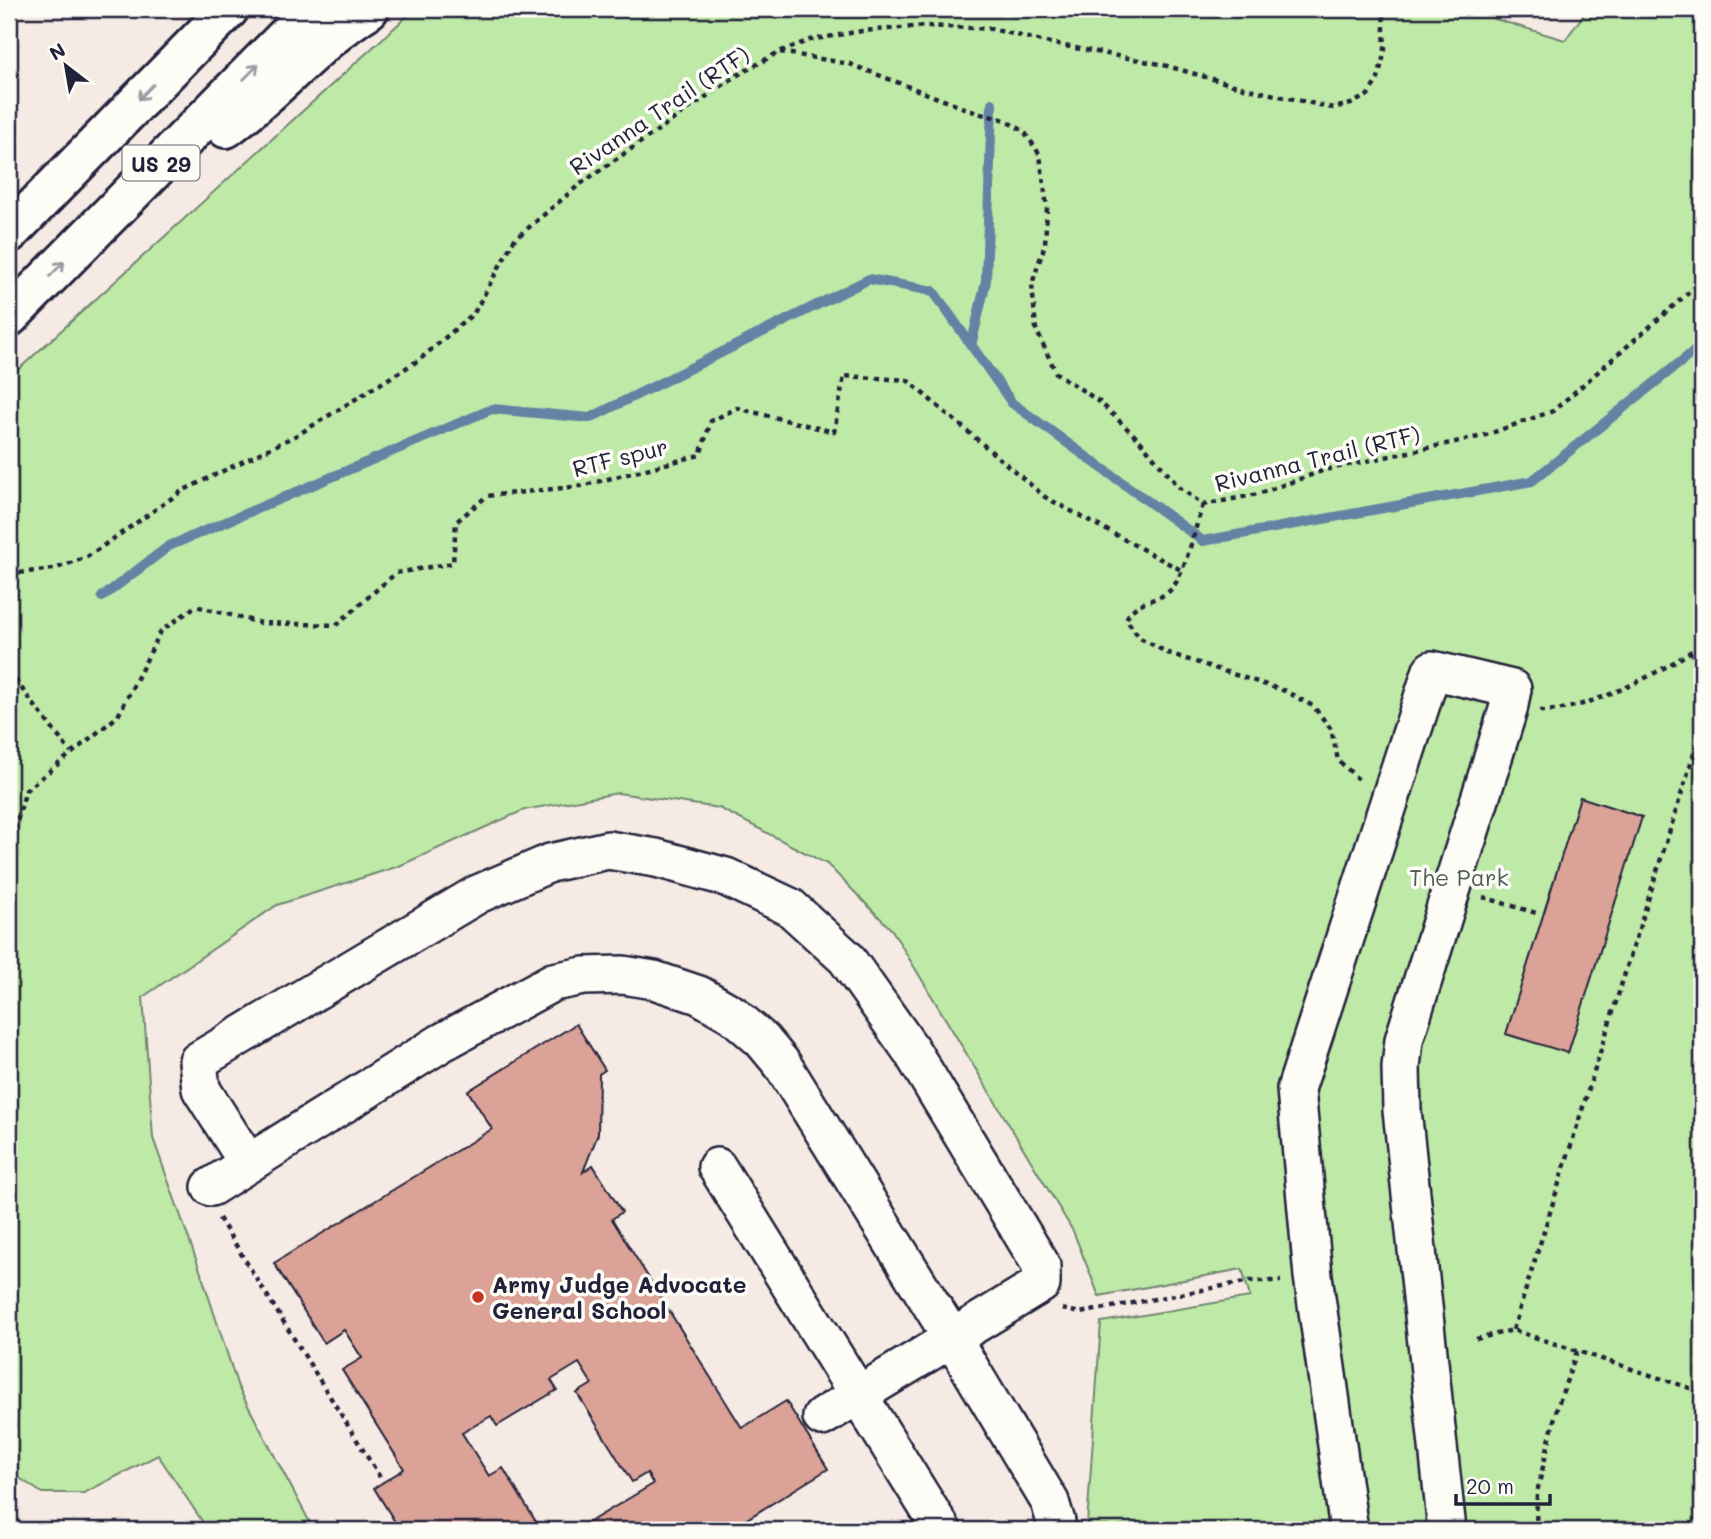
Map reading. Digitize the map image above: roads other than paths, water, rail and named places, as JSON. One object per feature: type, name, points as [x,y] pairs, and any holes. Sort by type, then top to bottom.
[{"type":"highway","points":[[174,63],[214,9]]},
{"type":"highway","name":"US 29","points":[[9,233],[229,9]]},
{"type":"highway","name":"US 29","points":[[9,317],[313,9]]},
{"type":"highway","points":[[127,198],[249,111],[315,49],[369,9]]},
{"type":"street","points":[[1349,1530],[1313,1276],[1296,1089],[1432,670],[1512,689],[1508,710],[1404,1040],[1401,1067],[1402,1110],[1447,1530]]},
{"type":"street","points":[[248,1163],[201,1089],[198,1061],[478,894],[550,863],[608,850],[656,858],[726,877],[790,907],[846,958],[919,1062],[1041,1265],[1041,1284],[822,1417]]},
{"type":"street","points":[[211,1187],[441,1043],[553,982],[583,976],[623,975],[654,979],[698,995],[733,1014],[762,1040],[782,1064],[1050,1502],[1056,1530]]},
{"type":"street","points":[[717,1167],[942,1530]]},
{"type":"waterway","points":[[971,346],[986,281],[992,103]]},
{"type":"waterway","points":[[102,597],[169,546],[492,409],[590,418],[869,279],[933,291],[1012,403],[1203,541],[1532,481],[1702,345]]},
{"type":"place","name":"Army Judge Advocate General School","points":[[478,1297]]},
{"type":"park label","name":"The Park","points":[[1459,877]]}]
